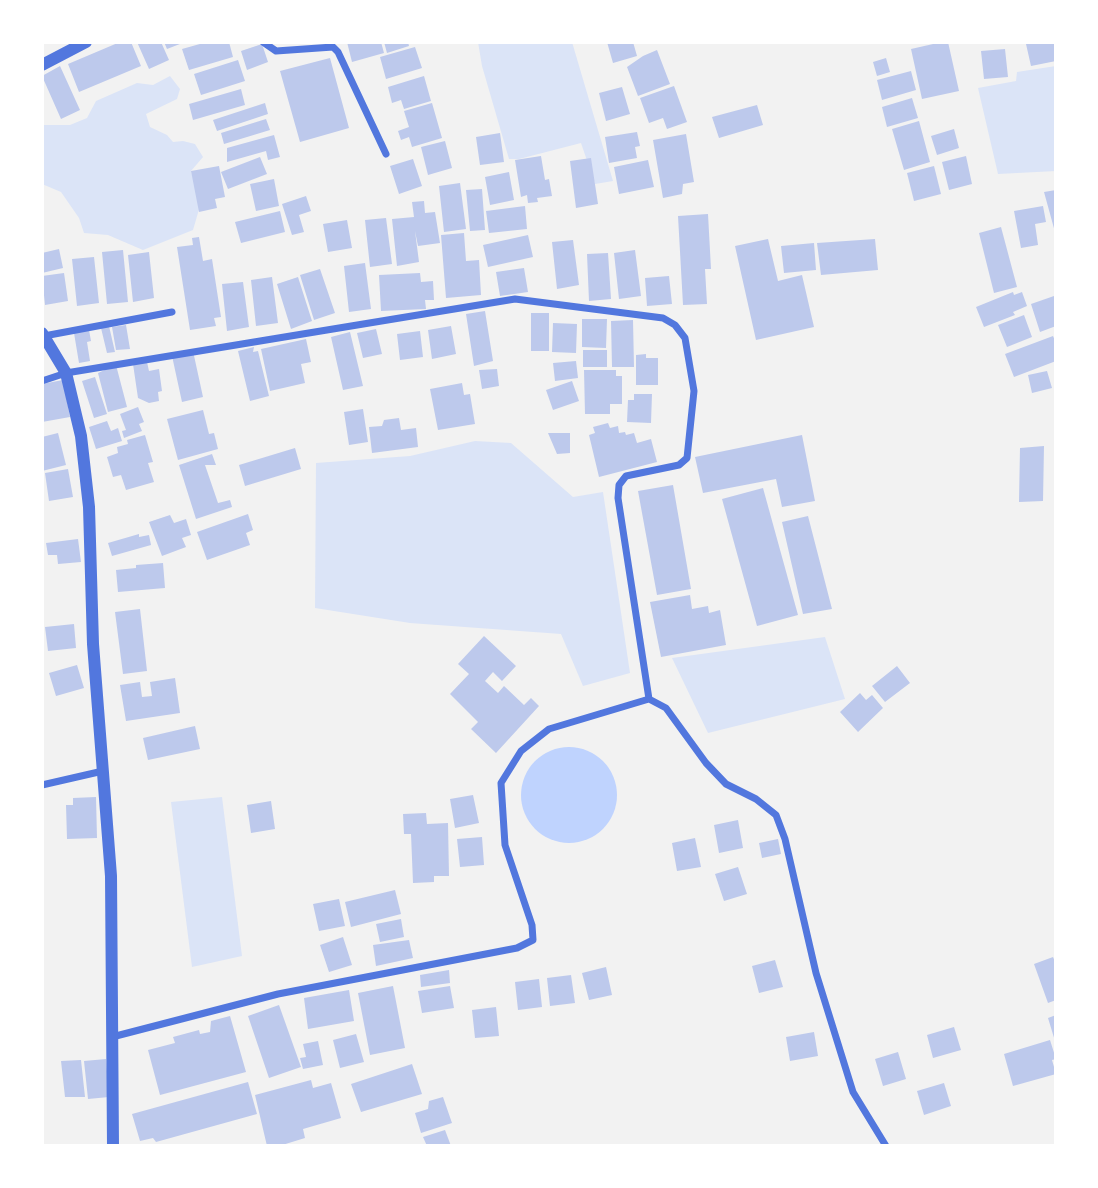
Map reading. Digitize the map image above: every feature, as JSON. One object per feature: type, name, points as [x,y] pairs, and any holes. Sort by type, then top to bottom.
[{"type":"street","points":[[42,65],[86,42]]},
{"type":"street","points":[[263,42],[276,51],[333,47],[386,154]]},
{"type":"street","points":[[42,381],[66,373],[515,299],[663,318],[675,325],[685,338],[694,391],[687,458],[679,465],[626,476],[619,485],[618,498],[649,699]]},
{"type":"street","points":[[113,1146],[111,876],[93,644],[89,507],[81,436],[66,373],[43,334],[172,312]]},
{"type":"street","points":[[112,1037],[278,994],[517,948],[533,940],[533,925],[506,845],[501,783],[521,751],[549,729],[649,699],[666,708],[706,763],[726,784],[756,799],[776,815],[785,839],[816,973],[853,1092],[886,1146]]},
{"type":"street","points":[[42,785],[103,771]]},
{"type":"shaded area","points":[[478,42],[572,42],[613,181],[595,184],[581,143],[519,159],[509,159],[482,66]]},
{"type":"shaded area","points":[[1056,66],[1056,171],[998,174],[978,88],[1016,81],[1017,72]]},
{"type":"shaded area","points":[[170,76],[180,89],[177,99],[146,114],[150,127],[167,135],[173,142],[195,144],[203,157],[191,171],[200,206],[193,230],[143,250],[108,235],[84,233],[79,218],[61,192],[42,184],[42,125],[70,125],[87,118],[96,101],[137,83],[153,85]]},
{"type":"shaded area","points":[[475,441],[511,443],[573,497],[603,492],[630,673],[583,686],[561,634],[410,623],[315,608],[316,463],[410,456]]},
{"type":"shaded area","points":[[825,637],[845,699],[708,733],[672,658]]},
{"type":"shaded area","points":[[222,797],[242,956],[192,967],[171,802]]},
{"type":"water","points":[[569,747],[587,751],[603,761],[613,777],[617,795],[613,813],[603,829],[587,839],[569,843],[551,839],[535,829],[525,813],[521,795],[525,777],[535,761],[551,751]]},
{"type":"building","points":[[120,42],[131,42],[141,66],[79,92],[68,64]]},
{"type":"building","points":[[137,42],[161,42],[169,60],[149,69]]},
{"type":"building","points":[[164,42],[185,42],[167,49]]},
{"type":"building","points":[[207,42],[229,42],[233,57],[189,70],[182,49]]},
{"type":"building","points":[[347,42],[381,42],[384,53],[352,62]]},
{"type":"building","points":[[384,42],[408,42],[409,46],[387,53]]},
{"type":"building","points":[[607,42],[633,42],[637,56],[613,63]]},
{"type":"building","points":[[948,42],[959,91],[922,99],[911,49]]},
{"type":"building","points":[[1056,42],[1056,61],[1031,66],[1026,44]]},
{"type":"building","points":[[262,44],[268,62],[247,70],[241,51]]},
{"type":"building","points":[[415,47],[422,68],[386,79],[380,57]]},
{"type":"building","points":[[1005,49],[1008,77],[984,79],[981,51]]},
{"type":"building","points":[[657,50],[670,84],[638,96],[627,67]]},
{"type":"building","points":[[330,58],[349,128],[300,142],[280,71]]},
{"type":"building","points":[[886,58],[890,72],[877,76],[873,62]]},
{"type":"building","points":[[238,60],[245,81],[201,95],[194,74]]},
{"type":"building","points":[[60,66],[80,110],[61,119],[42,76]]},
{"type":"building","points":[[911,71],[916,90],[882,100],[877,80]]},
{"type":"building","points":[[424,76],[431,101],[404,109],[401,100],[392,103],[388,87]]},
{"type":"building","points":[[674,86],[687,122],[667,129],[663,118],[649,123],[640,98]]},
{"type":"building","points":[[622,87],[630,114],[606,121],[599,93]]},
{"type":"building","points":[[241,89],[245,105],[193,120],[189,104]]},
{"type":"building","points":[[912,98],[918,118],[887,127],[882,107]]},
{"type":"building","points":[[265,103],[268,114],[217,131],[213,120]]},
{"type":"building","points":[[432,103],[442,138],[412,147],[409,137],[401,140],[398,131],[409,127],[404,111]]},
{"type":"building","points":[[757,105],[763,125],[719,138],[712,117]]},
{"type":"building","points":[[266,119],[270,130],[224,144],[221,133]]},
{"type":"building","points":[[919,121],[930,162],[904,170],[892,129]]},
{"type":"building","points":[[954,129],[959,148],[937,155],[931,136]]},
{"type":"building","points":[[637,132],[640,146],[635,147],[637,158],[609,163],[605,137]]},
{"type":"building","points":[[500,133],[504,162],[480,165],[476,137]]},
{"type":"building","points":[[686,134],[694,182],[683,184],[682,194],[663,198],[653,140]]},
{"type":"building","points":[[274,135],[280,157],[268,160],[266,151],[227,162],[227,148]]},
{"type":"building","points":[[445,141],[452,168],[428,175],[421,147]]},
{"type":"building","points":[[541,156],[545,180],[549,179],[552,196],[537,198],[538,202],[528,203],[527,195],[521,197],[515,160]]},
{"type":"building","points":[[966,156],[972,184],[949,190],[942,162]]},
{"type":"building","points":[[260,157],[267,174],[228,189],[221,172]]},
{"type":"building","points":[[591,158],[598,204],[576,208],[570,161]]},
{"type":"building","points":[[413,159],[422,186],[399,194],[390,166]]},
{"type":"building","points":[[648,160],[654,187],[619,194],[614,167]]},
{"type":"building","points":[[219,166],[225,197],[215,199],[217,208],[199,212],[191,171]]},
{"type":"building","points":[[934,166],[941,194],[914,201],[907,173]]},
{"type":"building","points":[[509,172],[514,200],[490,205],[485,177]]},
{"type":"building","points":[[274,179],[279,206],[256,211],[250,184]]},
{"type":"building","points":[[460,183],[466,229],[444,232],[439,186]]},
{"type":"building","points":[[482,189],[485,230],[470,231],[466,190]]},
{"type":"building","points":[[1056,190],[1056,231],[1055,232],[1044,192]]},
{"type":"building","points":[[306,196],[311,211],[299,215],[304,232],[292,235],[282,204]]},
{"type":"building","points":[[424,201],[425,213],[435,212],[440,243],[418,246],[415,231],[419,262],[397,266],[392,219],[414,217],[412,202]]},
{"type":"building","points":[[525,206],[527,229],[489,233],[486,211]]},
{"type":"building","points":[[1043,206],[1046,222],[1035,224],[1038,245],[1021,248],[1014,211]]},
{"type":"building","points":[[280,211],[285,232],[241,243],[235,222]]},
{"type":"building","points":[[708,214],[711,269],[705,269],[707,304],[683,305],[678,216]]},
{"type":"building","points":[[386,218],[392,264],[370,267],[365,220]]},
{"type":"building","points":[[347,220],[352,248],[328,252],[323,224]]},
{"type":"building","points":[[1001,227],[1017,287],[994,293],[979,233]]},
{"type":"building","points":[[464,233],[466,261],[479,260],[481,295],[446,298],[441,235]]},
{"type":"building","points":[[528,235],[533,257],[488,267],[483,245]]},
{"type":"building","points":[[199,237],[203,261],[212,259],[221,317],[214,318],[216,326],[190,330],[177,247],[193,245],[192,238]]},
{"type":"building","points":[[768,239],[778,281],[802,275],[814,327],[756,340],[735,246]]},
{"type":"building","points":[[875,239],[878,270],[821,275],[817,243]]},
{"type":"building","points":[[573,240],[579,285],[557,289],[552,242]]},
{"type":"building","points":[[814,243],[816,270],[784,273],[781,246]]},
{"type":"building","points":[[59,249],[63,268],[42,273],[42,253]]},
{"type":"building","points":[[123,250],[128,302],[107,304],[102,252]]},
{"type":"building","points":[[635,250],[641,296],[619,299],[614,253]]},
{"type":"building","points":[[149,252],[154,298],[133,302],[128,255]]},
{"type":"building","points":[[608,253],[611,299],[589,301],[587,254]]},
{"type":"building","points":[[94,257],[99,303],[77,306],[72,259]]},
{"type":"building","points":[[365,263],[371,309],[349,312],[344,266]]},
{"type":"building","points":[[524,268],[528,292],[500,296],[496,272]]},
{"type":"building","points":[[320,269],[335,313],[314,320],[300,275]]},
{"type":"building","points":[[64,273],[68,301],[45,305],[42,276]]},
{"type":"building","points":[[420,273],[421,282],[433,281],[434,300],[425,300],[426,309],[381,311],[379,275]]},
{"type":"building","points":[[669,276],[672,304],[647,306],[645,278]]},
{"type":"building","points":[[272,277],[278,323],[256,326],[251,280]]},
{"type":"building","points":[[298,277],[312,321],[291,329],[277,284]]},
{"type":"building","points":[[243,282],[249,327],[227,331],[222,284]]},
{"type":"building","points":[[1013,292],[1014,295],[1022,292],[1027,306],[1013,312],[1015,315],[984,327],[976,307]]},
{"type":"building","points":[[1054,296],[1056,326],[1040,332],[1031,304]]},
{"type":"building","points":[[485,311],[493,361],[474,366],[466,314]]},
{"type":"building","points":[[531,313],[549,313],[549,351],[531,351]]},
{"type":"building","points":[[1024,315],[1032,337],[1007,347],[998,325]]},
{"type":"building","points":[[582,319],[607,319],[606,348],[582,347]]},
{"type":"building","points":[[633,320],[634,367],[612,367],[611,321]]},
{"type":"building","points":[[553,323],[577,324],[576,353],[552,352]]},
{"type":"building","points":[[126,325],[130,349],[116,350],[112,327]]},
{"type":"building","points":[[109,326],[115,352],[107,353],[101,328]]},
{"type":"building","points":[[451,326],[456,354],[432,359],[428,330]]},
{"type":"building","points":[[376,329],[382,354],[363,358],[357,333]]},
{"type":"building","points":[[89,330],[91,341],[87,342],[90,361],[79,363],[74,333]]},
{"type":"building","points":[[420,331],[423,357],[400,360],[397,334]]},
{"type":"building","points":[[350,332],[363,386],[343,390],[331,337]]},
{"type":"building","points":[[1053,336],[1056,343],[1056,361],[1014,377],[1005,354]]},
{"type":"building","points":[[306,339],[311,362],[301,364],[305,383],[270,391],[261,349]]},
{"type":"building","points":[[254,347],[253,352],[258,351],[269,396],[250,401],[238,351]]},
{"type":"building","points":[[583,350],[607,350],[607,367],[583,367]]},
{"type":"building","points":[[193,351],[203,397],[182,402],[172,356]]},
{"type":"building","points":[[646,354],[646,358],[658,358],[658,385],[636,385],[636,355]]},
{"type":"building","points":[[576,361],[578,378],[555,381],[553,363]]},
{"type":"building","points":[[147,362],[149,371],[159,369],[162,391],[158,392],[159,401],[149,403],[138,398],[133,364]]},
{"type":"building","points":[[116,365],[127,407],[108,412],[98,373]]},
{"type":"building","points":[[497,369],[499,386],[482,389],[479,370]]},
{"type":"building","points":[[584,370],[616,370],[616,376],[622,376],[622,404],[610,404],[610,414],[585,414]]},
{"type":"building","points":[[1047,371],[1052,388],[1032,393],[1028,375]]},
{"type":"building","points":[[95,377],[107,414],[94,418],[82,381]]},
{"type":"building","points":[[63,380],[70,417],[42,422],[42,384]]},
{"type":"building","points":[[572,381],[579,401],[553,410],[546,390]]},
{"type":"building","points":[[462,383],[464,395],[470,394],[475,424],[438,430],[430,389]]},
{"type":"building","points":[[634,394],[652,394],[651,423],[627,422],[628,400],[634,400]]},
{"type":"building","points":[[138,407],[144,422],[139,424],[142,431],[124,438],[122,431],[126,430],[120,414]]},
{"type":"building","points":[[363,409],[368,442],[349,445],[344,412]]},
{"type":"building","points":[[203,410],[209,434],[214,433],[218,449],[178,460],[167,419]]},
{"type":"building","points":[[399,418],[401,430],[416,428],[418,447],[372,453],[369,427],[382,426],[384,420]]},
{"type":"building","points":[[107,421],[111,431],[118,428],[122,441],[96,449],[89,427]]},
{"type":"building","points":[[608,423],[610,428],[618,426],[619,433],[634,433],[637,443],[651,439],[657,462],[599,477],[589,435],[595,433],[593,427]]},
{"type":"building","points":[[58,433],[66,465],[42,471],[42,437]]},
{"type":"building","points":[[548,433],[570,433],[570,453],[557,454]]},
{"type":"building","points":[[145,435],[153,462],[148,463],[154,482],[126,490],[121,475],[113,477],[107,457],[118,453],[117,447],[128,444],[127,440]]},
{"type":"building","points":[[802,435],[815,501],[782,507],[776,479],[703,493],[695,457]]},
{"type":"building","points":[[1044,446],[1043,501],[1019,502],[1020,448]]},
{"type":"building","points":[[295,448],[301,469],[245,486],[239,465]]},
{"type":"building","points":[[212,454],[216,465],[205,465],[218,503],[230,500],[232,507],[196,519],[179,465]]},
{"type":"building","points":[[68,469],[73,497],[49,501],[45,473]]},
{"type":"building","points":[[673,485],[691,589],[657,595],[638,491]]},
{"type":"building","points":[[763,488],[798,615],[757,626],[722,499]]},
{"type":"building","points":[[248,514],[253,530],[246,533],[250,545],[207,560],[197,532]]},
{"type":"building","points":[[170,515],[174,523],[186,519],[191,535],[182,538],[186,547],[162,556],[149,522]]},
{"type":"building","points":[[808,516],[832,609],[803,614],[782,522]]},
{"type":"building","points":[[139,534],[139,537],[149,535],[151,545],[112,556],[108,543]]},
{"type":"building","points":[[78,539],[81,562],[58,564],[57,555],[48,555],[46,543]]},
{"type":"building","points":[[163,563],[165,588],[118,592],[116,570]]},
{"type":"building","points":[[690,595],[692,609],[708,606],[709,613],[720,610],[726,645],[661,657],[650,602]]},
{"type":"building","points":[[140,609],[147,671],[123,674],[115,612]]},
{"type":"building","points":[[74,624],[76,648],[48,651],[45,627]]},
{"type":"building","points":[[484,636],[516,666],[502,681],[493,672],[485,681],[498,693],[504,686],[524,705],[531,698],[539,706],[496,753],[471,729],[478,722],[450,694],[469,674],[458,664]]},
{"type":"building","points":[[77,665],[84,688],[56,696],[49,673]]},
{"type":"building","points":[[897,666],[910,683],[885,702],[872,686]]},
{"type":"building","points":[[175,678],[180,713],[126,721],[120,685],[140,682],[142,697],[152,696],[150,682]]},
{"type":"building","points":[[860,693],[866,700],[872,695],[883,708],[858,732],[840,712]]},
{"type":"building","points":[[195,726],[200,749],[148,760],[143,738]]},
{"type":"building","points":[[473,795],[479,823],[455,828],[450,799]]},
{"type":"building","points":[[96,797],[97,838],[67,839],[66,805],[73,805],[73,798]]},
{"type":"building","points":[[271,801],[275,829],[251,833],[247,805]]},
{"type":"building","points":[[426,813],[427,824],[448,823],[449,876],[434,876],[434,882],[413,883],[411,834],[404,834],[403,814]]},
{"type":"building","points":[[738,820],[743,848],[719,853],[714,825]]},
{"type":"building","points":[[482,837],[484,865],[460,867],[457,839]]},
{"type":"building","points":[[695,838],[701,867],[677,871],[672,843]]},
{"type":"building","points":[[778,839],[781,854],[762,858],[759,843]]},
{"type":"building","points":[[738,867],[747,894],[724,901],[715,874]]},
{"type":"building","points":[[395,890],[401,914],[351,927],[345,902]]},
{"type":"building","points":[[339,899],[345,926],[319,931],[313,904]]},
{"type":"building","points":[[401,919],[404,937],[380,942],[376,924]]},
{"type":"building","points":[[343,937],[352,965],[329,972],[320,945]]},
{"type":"building","points":[[409,940],[413,958],[376,966],[373,945]]},
{"type":"building","points":[[1053,957],[1056,964],[1056,1000],[1048,1003],[1034,964]]},
{"type":"building","points":[[775,960],[783,987],[759,993],[752,966]]},
{"type":"building","points":[[606,967],[612,995],[589,1000],[582,973]]},
{"type":"building","points":[[449,970],[450,983],[421,987],[420,975]]},
{"type":"building","points":[[571,975],[575,1003],[550,1006],[547,978]]},
{"type":"building","points":[[539,979],[542,1007],[518,1010],[515,982]]},
{"type":"building","points":[[393,986],[405,1048],[370,1055],[358,993]]},
{"type":"building","points":[[450,986],[454,1008],[422,1013],[418,991]]},
{"type":"building","points":[[349,990],[354,1021],[308,1029],[304,998]]},
{"type":"building","points":[[279,1005],[301,1067],[269,1078],[248,1016]]},
{"type":"building","points":[[496,1007],[499,1036],[475,1038],[472,1010]]},
{"type":"building","points":[[1056,1015],[1056,1041],[1055,1041],[1048,1018]]},
{"type":"building","points":[[230,1016],[246,1072],[160,1095],[148,1050],[175,1043],[173,1037],[199,1030],[200,1034],[210,1032],[211,1021]]},
{"type":"building","points":[[954,1027],[961,1050],[933,1058],[927,1035]]},
{"type":"building","points":[[814,1032],[818,1056],[790,1061],[786,1037]]},
{"type":"building","points":[[356,1034],[364,1062],[340,1068],[333,1040]]},
{"type":"building","points":[[1050,1040],[1056,1059],[1052,1060],[1056,1074],[1013,1086],[1004,1054]]},
{"type":"building","points":[[318,1041],[323,1065],[303,1069],[300,1058],[306,1057],[303,1044]]},
{"type":"building","points":[[898,1052],[906,1079],[883,1086],[875,1059]]},
{"type":"building","points":[[106,1059],[109,1097],[88,1099],[84,1061]]},
{"type":"building","points":[[81,1060],[85,1097],[65,1097],[61,1061]]},
{"type":"building","points":[[412,1064],[422,1094],[361,1112],[351,1084]]},
{"type":"building","points":[[311,1080],[313,1088],[331,1083],[341,1118],[303,1129],[305,1138],[279,1146],[267,1146],[255,1095]]},
{"type":"building","points":[[248,1082],[257,1114],[156,1142],[153,1138],[140,1141],[132,1114]]},
{"type":"building","points":[[944,1083],[951,1106],[924,1115],[917,1091]]},
{"type":"building","points":[[443,1097],[452,1123],[421,1133],[415,1113],[428,1109],[429,1101]]},
{"type":"building","points":[[445,1130],[451,1146],[427,1146],[423,1137]]}]
